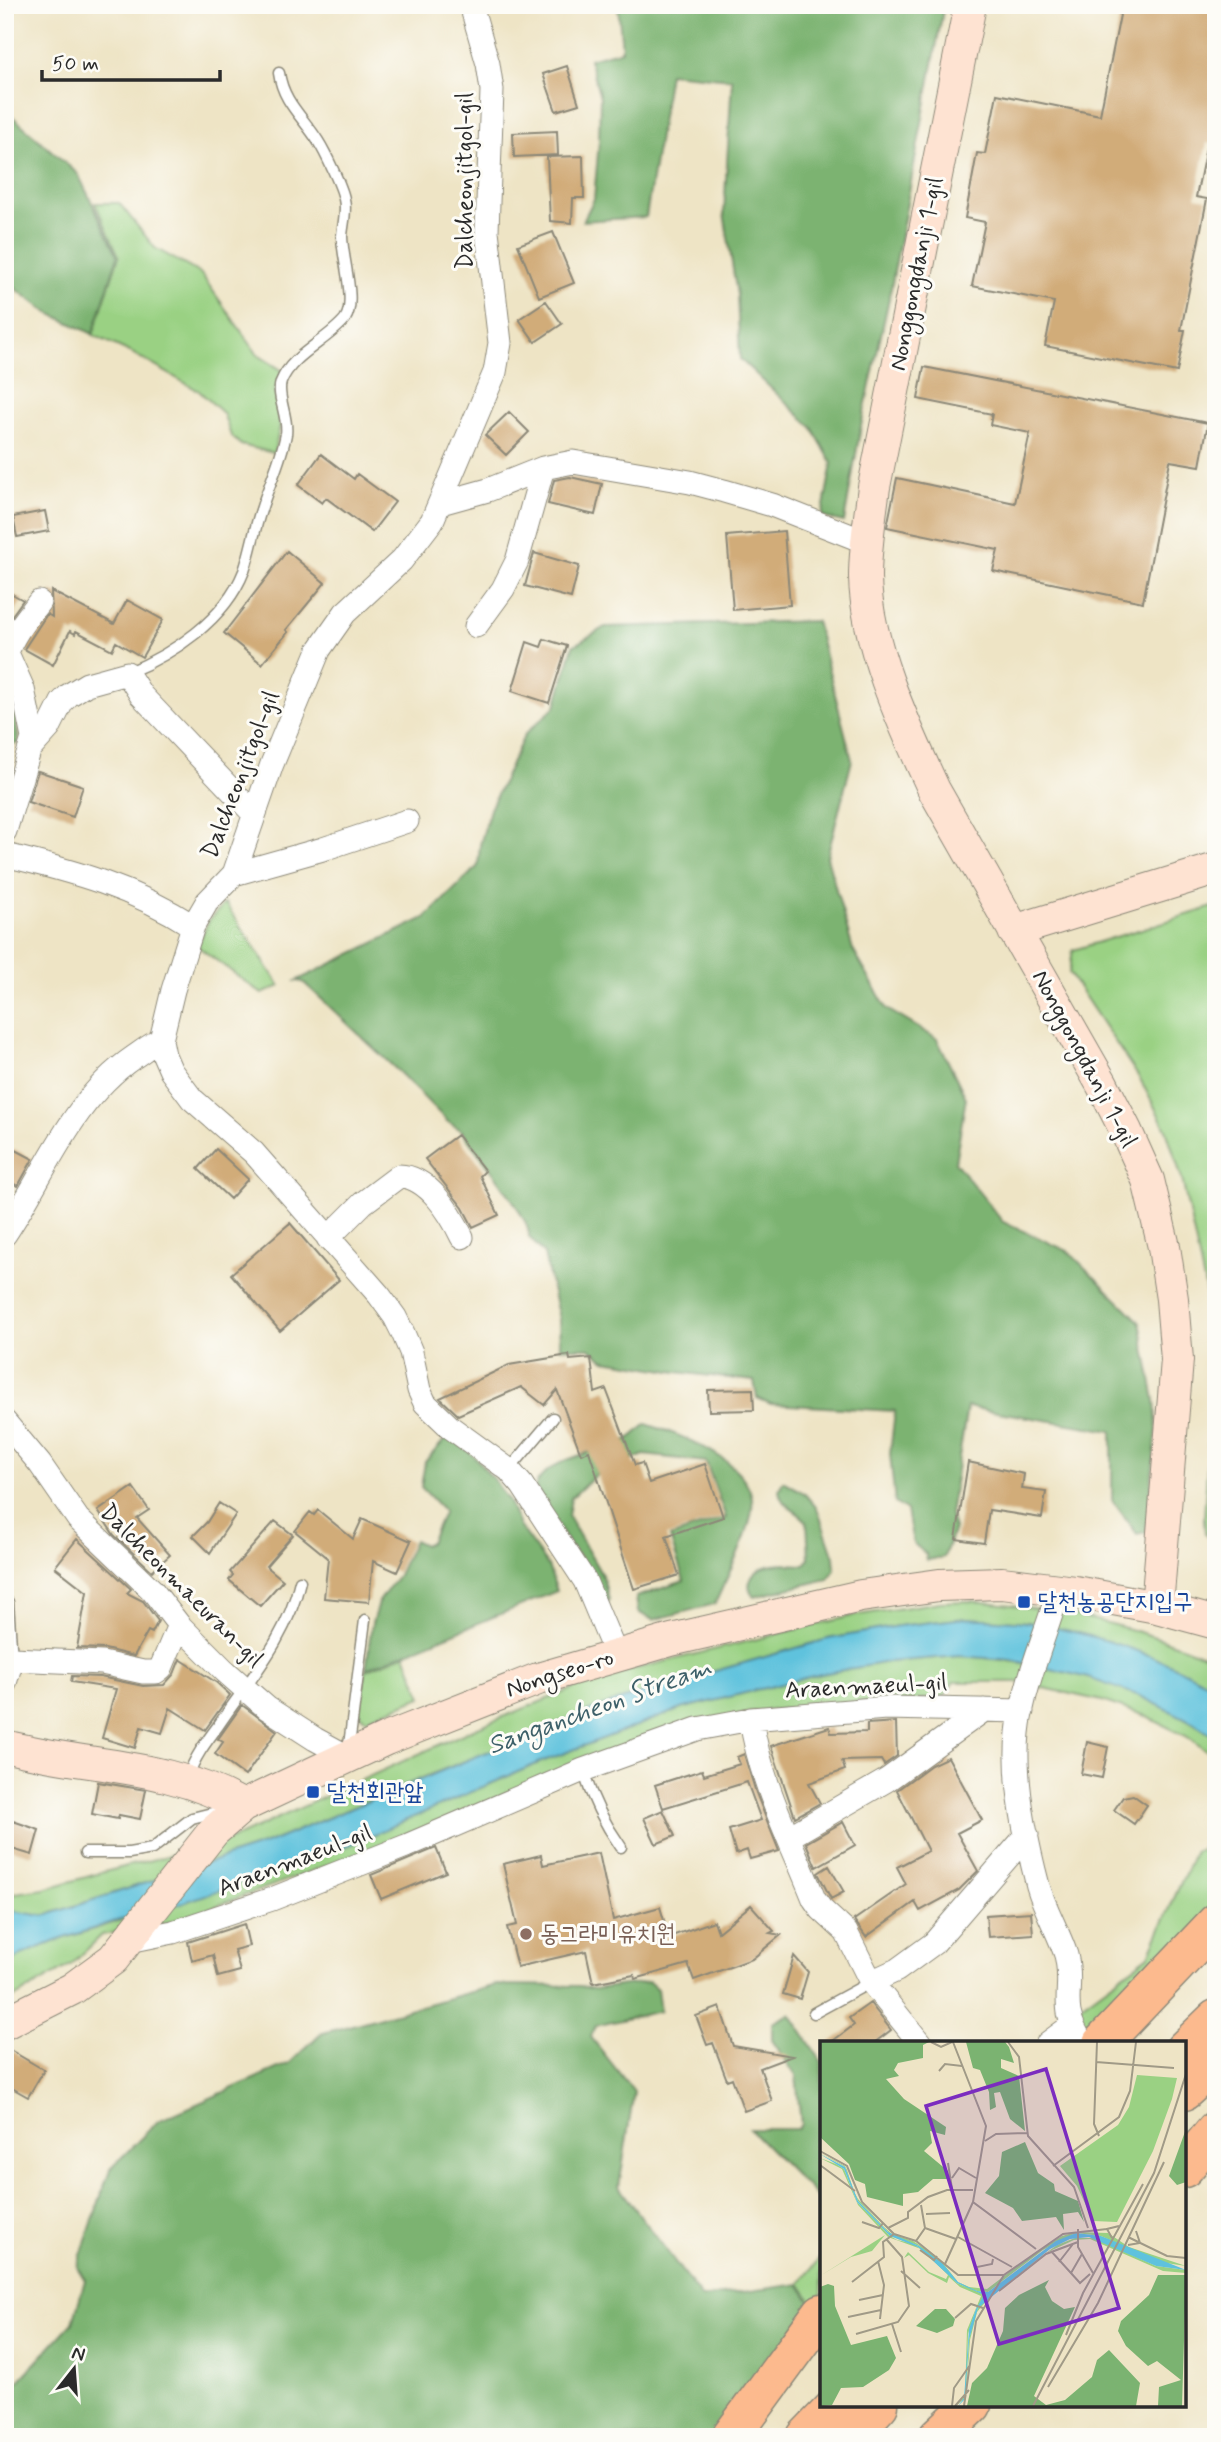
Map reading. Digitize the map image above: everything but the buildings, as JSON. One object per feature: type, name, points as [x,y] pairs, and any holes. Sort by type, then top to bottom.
[{"type":"highway","points":[[1085,2037],[1216,1923]]},
{"type":"highway","points":[[1186,2085],[1201,2044]]},
{"type":"highway","points":[[1186,2166],[1216,2130]]},
{"type":"highway","points":[[731,2437],[820,2316]]},
{"type":"highway","points":[[806,2437],[835,2407]]},
{"type":"highway","points":[[849,2437],[877,2407]]},
{"type":"highway","points":[[938,2437],[970,2407]]},
{"type":"street","name":"Dalcheonjitgol-gil","points":[[161,1040],[193,926],[207,902],[234,874],[288,722],[319,650],[345,613],[418,542],[441,503],[495,372],[500,343],[488,242],[492,90],[488,64],[471,5]]},
{"type":"street","name":"Nonggongdanji 1-gil","points":[[970,5],[874,487],[866,542],[865,580],[870,620],[899,710],[934,790],[1102,1084],[1147,1180],[1164,1247],[1177,1360],[1157,1607]]},
{"type":"street","points":[[441,503],[488,490],[542,468],[572,462],[690,482],[772,505],[866,542]]},
{"type":"street","points":[[476,626],[503,589],[517,561],[542,468]]},
{"type":"street","points":[[5,831],[33,738],[23,689],[7,653],[25,620],[39,602]]},
{"type":"street","points":[[32,748],[69,695],[87,684],[127,673],[141,695],[254,814]]},
{"type":"street","points":[[234,874],[323,849],[407,821]]},
{"type":"street","points":[[5,855],[110,884],[143,897],[193,926]]},
{"type":"street","points":[[1014,930],[1216,869]]},
{"type":"street","points":[[5,1234],[61,1136],[77,1114],[119,1067],[161,1040],[164,1055],[179,1084],[205,1112],[254,1153],[395,1317],[411,1352],[419,1390],[425,1403],[450,1427],[509,1469],[522,1485],[585,1581],[616,1655]]},
{"type":"street","points":[[328,1238],[363,1203],[399,1176],[411,1178],[441,1201],[462,1237]]},
{"type":"street","name":"Dalcheonmaeuran-gil","points":[[5,1422],[40,1464],[79,1519],[152,1590],[179,1625],[267,1707],[348,1757]]},
{"type":"street","name":"Nongseo-ro","points":[[5,2023],[88,1979],[113,1959],[202,1844],[243,1806],[348,1757],[502,1692],[616,1655],[835,1602],[909,1588],[1002,1583],[1056,1600],[1157,1607],[1216,1623]]},
{"type":"street","points":[[1056,1600],[1023,1705],[1017,1754],[1027,1835],[1039,1888],[1068,1964],[1068,2012],[1085,2037],[1060,2041]]},
{"type":"street","points":[[5,1683],[12,1658],[102,1663],[143,1672],[156,1672],[161,1668],[179,1625]]},
{"type":"street","name":"Araenmaeul-gil","points":[[133,1936],[173,1932],[272,1899],[406,1846],[583,1770],[697,1729],[751,1719],[886,1708],[984,1710],[1023,1705]]},
{"type":"street","name":"Araenmaeul-gil","points":[[789,1837],[887,1780],[984,1710]]},
{"type":"street","points":[[751,1719],[759,1754],[814,1899],[846,1932],[871,1982],[917,2041]]},
{"type":"street","points":[[5,1746],[34,1754],[136,1768],[215,1792],[243,1806]]},
{"type":"street","points":[[871,1982],[897,1970],[934,1943],[1027,1835]]},
{"type":"lane","points":[[127,673],[166,655],[180,645],[218,610],[234,590],[243,573],[287,431],[280,390],[282,381],[300,358],[343,321],[350,307],[343,253],[344,199],[318,141],[291,105],[281,86],[279,73]]},
{"type":"lane","points":[[509,1469],[553,1419]]},
{"type":"lane","points":[[186,1782],[201,1750],[270,1652],[296,1597],[300,1581]]},
{"type":"lane","points":[[8,1602],[12,1658]]},
{"type":"lane","points":[[348,1757],[365,1620]]},
{"type":"lane","points":[[583,1770],[601,1815],[621,1847]]},
{"type":"lane","points":[[85,1853],[144,1851],[159,1844],[192,1818],[243,1806]]},
{"type":"lane","points":[[814,2013],[871,1982]]},
{"type":"green space","points":[[618,5],[944,5],[844,522],[822,517],[832,463],[812,427],[740,359],[737,295],[724,213],[732,79],[669,73],[646,217],[583,221],[594,199],[599,141],[600,97],[589,59],[622,50]]},
{"type":"green space","points":[[5,110],[78,174],[118,256],[93,334],[47,312],[5,281]]},
{"type":"green space","points":[[95,203],[119,203],[155,248],[201,274],[258,355],[283,371],[275,390],[280,426],[274,453],[241,445],[231,436],[223,413],[199,391],[130,352],[93,335],[119,256]]},
{"type":"green space","points":[[816,621],[852,760],[827,857],[853,950],[887,1009],[937,1039],[966,1098],[955,1162],[1003,1222],[1068,1251],[1140,1322],[1155,1400],[1157,1430],[1146,1532],[1137,1534],[1112,1500],[1112,1431],[967,1407],[950,1514],[954,1529],[944,1557],[927,1560],[926,1554],[913,1543],[907,1511],[895,1503],[890,1454],[895,1411],[771,1404],[757,1398],[754,1381],[605,1360],[589,1348],[560,1348],[559,1319],[544,1254],[529,1237],[521,1214],[501,1183],[461,1130],[448,1122],[303,982],[296,981],[425,918],[478,866],[480,845],[490,809],[525,734],[556,706],[573,646],[605,627]]},
{"type":"green space","points":[[5,669],[10,677],[19,743],[5,746]]},
{"type":"green space","points":[[225,903],[280,986],[262,994],[197,946],[209,920]]},
{"type":"green space","points":[[1216,906],[1216,1547],[1205,1534],[1204,1519],[1213,1368],[1211,1315],[1182,1179],[1166,1129],[1140,1079],[1069,973],[1073,950]]},
{"type":"green space","points":[[646,1424],[697,1444],[730,1465],[743,1478],[751,1493],[752,1509],[742,1545],[715,1604],[653,1620],[638,1612],[636,1597],[684,1581],[670,1537],[726,1518],[706,1462],[644,1455],[596,1475],[571,1498],[568,1516],[603,1577],[609,1600],[604,1607],[535,1487],[550,1469],[574,1457],[625,1441]]},
{"type":"green space","points":[[449,1435],[474,1456],[495,1481],[509,1502],[519,1526],[548,1566],[557,1591],[366,1669],[372,1623],[378,1603],[398,1575],[414,1540],[424,1545],[430,1542],[444,1511],[421,1487],[425,1462]]},
{"type":"green space","points":[[783,1481],[804,1493],[817,1508],[834,1557],[835,1570],[828,1579],[754,1597],[749,1584],[760,1570],[769,1565],[805,1565],[809,1558],[807,1522],[786,1505],[780,1496],[779,1490]]},
{"type":"green space","points":[[969,1601],[1063,1613],[1126,1628],[1187,1648],[1216,1660],[1216,1688],[1157,1659],[1091,1637],[1029,1622],[966,1618],[898,1626],[828,1639],[606,1705],[263,1845],[43,1916],[5,1910],[5,1890],[15,1893],[44,1889],[230,1840],[478,1727],[602,1677],[852,1616],[940,1602]]},
{"type":"green space","points":[[405,1654],[422,1697],[366,1719],[359,1714],[366,1670]]},
{"type":"green space","points":[[960,1656],[1027,1664],[1094,1679],[1126,1690],[1187,1720],[1216,1738],[1216,1757],[1186,1736],[1143,1715],[1102,1701],[1017,1682],[954,1682],[943,1698],[748,1712],[172,1922],[102,1935],[72,1964],[5,2003],[5,1965],[21,1955],[56,1941],[265,1875],[351,1844],[541,1762],[681,1709],[821,1674],[888,1662]]},
{"type":"green space","points":[[1216,1844],[1216,1902],[1140,1997],[1090,2041],[1077,2008],[1149,1955],[1195,1851]]},
{"type":"green space","points":[[649,1982],[657,1989],[660,2011],[595,2026],[591,2037],[634,2092],[619,2187],[702,2298],[799,2284],[813,2305],[710,2437],[5,2437],[5,2396],[73,2322],[85,2280],[77,2267],[110,2169],[158,2121],[290,2063],[320,2034],[496,1985],[580,1986],[594,1989]]},
{"type":"green space","points":[[790,2014],[820,2059],[820,2200],[750,2129],[798,2129],[801,2124],[796,2076],[772,2040],[772,2023]]},
{"type":"green space","points":[[820,2258],[820,2298],[814,2305],[800,2283]]},
{"type":"water","points":[[966,1618],[1015,1621],[1055,1628],[1126,1647],[1195,1676],[1216,1688],[1216,1738],[1193,1722],[1140,1696],[1085,1677],[1011,1660],[960,1656],[888,1662],[821,1674],[681,1709],[541,1762],[351,1844],[191,1900],[56,1941],[21,1955],[5,1965],[5,1910],[44,1916],[263,1845],[528,1735],[606,1705],[677,1682],[828,1639],[898,1626]]},
{"type":"place","name":"달천농공단지입구","points":[[1024,1602]]},
{"type":"place","name":"달천회관앞","points":[[313,1792]]},
{"type":"place","name":"동그라미유치원","points":[[526,1934]]},
{"type":"water label","name":"Sangancheon Stream","points":[[600,1707]]}]
